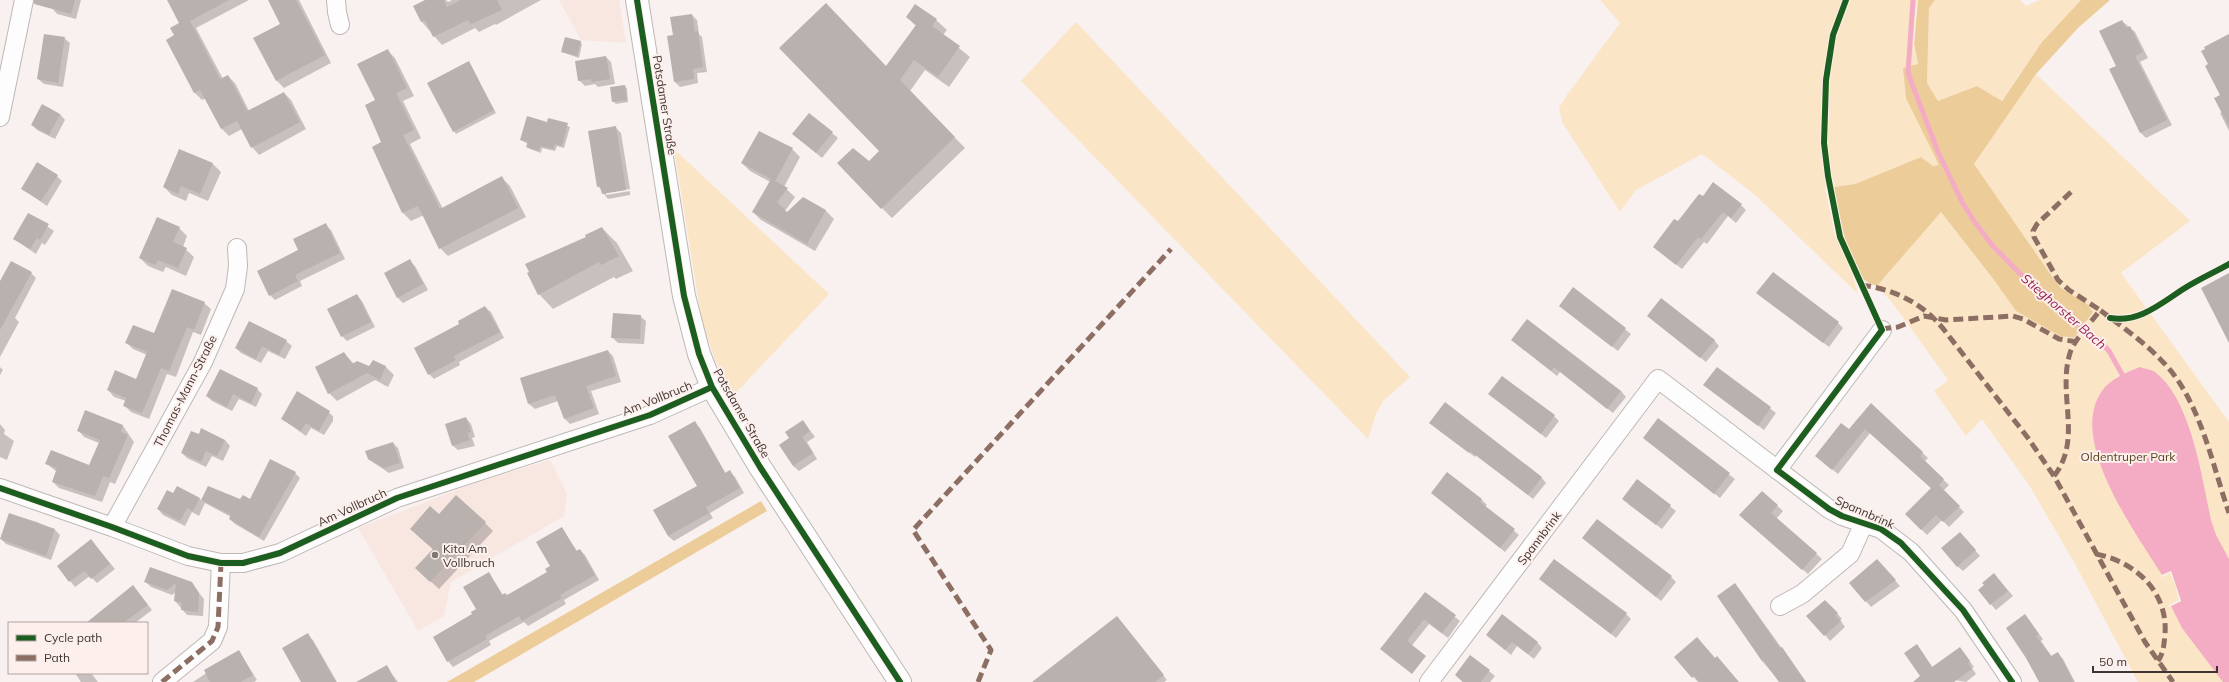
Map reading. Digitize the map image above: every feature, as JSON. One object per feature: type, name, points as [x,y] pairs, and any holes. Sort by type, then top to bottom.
[{"type":"street","points":[[0,117],[24,0]]},
{"type":"street","points":[[336,0],[336,12],[340,25]]},
{"type":"street","name":"Potsdamer Straße","points":[[637,0],[686,304],[699,354],[712,387],[760,467],[900,682]]},
{"type":"street","name":"Thomas-Mann-Straße","points":[[112,527],[206,356],[235,289],[238,266],[237,248]]},
{"type":"street","points":[[1777,470],[1882,330]]},
{"type":"street","name":"Spannbrink","points":[[1429,682],[1658,379],[1829,509],[1842,516],[1864,523],[1893,536],[1911,552],[1963,610],[2004,679]]},
{"type":"street","name":"Am Vollbruch","points":[[0,488],[112,527],[188,556],[221,563],[248,562],[280,553],[397,498],[650,415],[712,387]]},
{"type":"street","name":"Spannbrink","points":[[1780,606],[1802,594],[1850,554],[1864,523]]},
{"type":"street","points":[[162,682],[212,641],[218,627],[221,563]]},
{"type":"shaded area","points":[[559,0],[619,0],[626,43],[581,40]]},
{"type":"shaded area","points":[[1918,0],[1935,0],[1929,8],[1927,83],[1938,101],[1977,86],[2002,101],[2042,42],[2081,0],[2110,0],[2078,28],[2036,74],[1974,164],[2061,288],[2087,304],[2093,312],[2074,338],[2060,336],[2016,311],[1941,212],[1877,286],[1863,279],[1854,264],[1843,232],[1834,187],[1855,184],[1921,157],[1933,166],[1939,165],[1906,98],[1903,68],[1918,64],[1914,44]]},
{"type":"shaded area","points":[[2140,367],[2155,372],[2167,384],[2178,401],[2193,440],[2211,520],[2216,535],[2229,559],[2229,682],[2223,682],[2182,628],[2171,606],[2181,601],[2171,571],[2162,575],[2122,511],[2109,486],[2099,460],[2093,435],[2093,411],[2102,391],[2109,383],[2114,379]]},
{"type":"shaded area","name":"Kita Am Vollbruch","points":[[550,460],[567,494],[564,516],[451,582],[444,616],[418,631],[358,528],[478,482]]},
{"type":"shaded area","points":[[761,501],[767,511],[474,682],[447,682]]},
{"type":"green space","points":[[1600,0],[1917,0],[1913,43],[1939,165],[1933,166],[1921,157],[1855,184],[1825,188],[1835,235],[1850,267],[1858,294],[1754,194],[1702,154],[1636,190],[1620,212],[1562,122],[1559,108],[1620,23]]},
{"type":"green space","points":[[1935,0],[2020,0],[2026,6],[2040,0],[2081,0],[2042,42],[2001,101],[1977,86],[1938,101],[1927,83],[1929,8]]},
{"type":"green space","points":[[1076,22],[1410,377],[1383,401],[1376,414],[1368,439],[1021,81]]},
{"type":"green space","name":"Oldentruper Park","points":[[2036,74],[2190,221],[2121,273],[2229,422],[2229,682],[2138,682],[2075,564],[2029,485],[1982,419],[1966,436],[1934,391],[1948,380],[1891,301],[1877,286],[1941,212],[2016,311],[2069,339],[2075,338],[2093,312],[2087,304],[2061,288],[1974,164]]},
{"type":"green space","points":[[674,149],[829,294],[734,395],[715,360],[702,322]]},
{"type":"pier","points":[[2171,571],[2181,601],[2169,607],[2169,605],[2179,600],[2175,585],[2170,573],[2162,577],[2160,576]]},
{"type":"building","points":[[34,0],[75,0],[71,14],[34,4]]},
{"type":"building","points":[[167,0],[229,0],[190,21],[220,79],[228,75],[247,111],[284,92],[300,122],[251,148],[237,121],[221,129],[200,90],[194,93],[166,40],[174,35],[170,28],[179,23]]},
{"type":"building","points":[[268,0],[296,0],[325,55],[276,81],[253,38],[280,24]]},
{"type":"building","points":[[425,0],[444,0],[447,7],[461,0],[497,0],[502,10],[471,24],[468,20],[433,37],[425,20],[421,22],[413,6]]},
{"type":"building","points":[[826,3],[886,66],[916,25],[906,17],[915,4],[937,19],[932,26],[960,46],[938,77],[914,60],[900,80],[955,137],[881,209],[837,163],[853,148],[869,161],[879,151],[779,48]]},
{"type":"building","points":[[692,14],[695,32],[698,31],[703,67],[693,69],[694,79],[674,82],[667,36],[673,35],[670,17]]},
{"type":"building","points":[[2122,20],[2126,28],[2130,26],[2143,52],[2135,56],[2167,120],[2140,133],[2109,69],[2116,66],[2099,31]]},
{"type":"building","points":[[44,34],[65,37],[58,83],[37,79]]},
{"type":"building","points":[[2229,34],[2229,127],[2214,98],[2220,95],[2205,66],[2208,64],[2201,51],[2205,49],[2204,47]]},
{"type":"building","points":[[565,37],[581,41],[577,56],[561,52]]},
{"type":"building","points":[[388,49],[407,88],[396,93],[414,130],[403,135],[440,209],[502,176],[518,208],[439,249],[418,206],[402,213],[372,147],[381,142],[365,105],[375,100],[357,64]]},
{"type":"building","points":[[606,56],[610,79],[592,82],[591,79],[578,81],[575,61]]},
{"type":"building","points":[[469,61],[494,110],[453,132],[427,83]]},
{"type":"building","points":[[625,85],[627,100],[612,102],[610,87]]},
{"type":"building","points":[[42,104],[60,114],[49,135],[31,125]]},
{"type":"building","points":[[809,113],[833,132],[816,153],[792,134]]},
{"type":"building","points":[[527,116],[547,122],[548,118],[568,123],[562,146],[555,144],[553,149],[540,146],[539,151],[526,147],[528,142],[520,140]]},
{"type":"building","points":[[616,126],[626,190],[602,194],[600,186],[597,187],[588,131]]},
{"type":"building","points":[[759,131],[793,148],[775,181],[788,188],[777,202],[787,212],[803,197],[826,210],[807,244],[752,212],[771,179],[741,163]]},
{"type":"building","points":[[179,149],[213,163],[200,194],[181,186],[178,194],[163,187]]},
{"type":"building","points":[[37,162],[58,175],[41,201],[21,189]]},
{"type":"building","points":[[1713,182],[1742,204],[1731,218],[1723,212],[1701,239],[1698,237],[1676,265],[1653,247],[1674,219],[1678,221],[1699,194],[1703,196]]},
{"type":"building","points":[[28,213],[49,224],[40,240],[37,238],[30,249],[13,239]]},
{"type":"building","points":[[157,217],[180,227],[173,242],[187,248],[178,268],[158,260],[155,265],[139,258]]},
{"type":"building","points":[[326,223],[340,253],[295,275],[298,281],[269,296],[257,271],[298,250],[293,239]]},
{"type":"building","points":[[602,227],[619,256],[601,265],[599,262],[538,295],[527,273],[529,272],[525,264],[586,237],[585,235]]},
{"type":"building","points":[[410,259],[423,284],[397,298],[384,273]]},
{"type":"building","points":[[11,261],[32,272],[0,330],[0,281]]},
{"type":"building","points":[[1773,272],[1839,322],[1823,343],[1756,293]]},
{"type":"building","points":[[2229,273],[2229,343],[2201,288]]},
{"type":"building","points":[[1573,287],[1626,328],[1612,347],[1559,306]]},
{"type":"building","points":[[172,289],[205,302],[194,330],[187,327],[169,371],[161,368],[142,413],[123,406],[126,398],[107,390],[115,370],[136,379],[147,352],[125,343],[133,325],[154,333]]},
{"type":"building","points":[[357,294],[371,322],[341,337],[327,309]]},
{"type":"building","points":[[1661,298],[1715,340],[1700,358],[1647,316]]},
{"type":"building","points":[[485,306],[500,332],[454,356],[456,360],[428,375],[414,348],[459,324],[458,321]]},
{"type":"building","points":[[613,313],[641,315],[640,339],[611,338]]},
{"type":"building","points":[[1527,319],[1621,391],[1607,409],[1554,367],[1551,371],[1511,340]]},
{"type":"building","points":[[249,321],[287,340],[279,355],[262,346],[256,359],[235,348]]},
{"type":"building","points":[[608,350],[616,376],[586,386],[594,408],[564,419],[555,395],[528,404],[520,378]]},
{"type":"building","points":[[344,352],[352,364],[357,361],[369,366],[373,360],[386,366],[380,380],[367,373],[328,394],[315,367]]},
{"type":"building","points":[[1717,367],[1771,407],[1758,426],[1703,385]]},
{"type":"building","points":[[220,369],[258,388],[251,403],[233,394],[227,407],[206,396]]},
{"type":"building","points":[[1502,376],[1555,415],[1541,434],[1488,394]]},
{"type":"building","points":[[297,391],[330,411],[319,431],[306,423],[301,431],[281,419]]},
{"type":"building","points":[[1445,402],[1542,477],[1528,495],[1470,451],[1469,453],[1429,423]]},
{"type":"building","points":[[1871,403],[1923,452],[1920,456],[1944,479],[1939,485],[1960,506],[1943,522],[1936,515],[1921,530],[1905,514],[1931,488],[1865,429],[1832,470],[1815,456],[1841,423],[1849,429]]},
{"type":"building","points":[[85,410],[123,425],[121,432],[128,435],[109,478],[103,476],[95,496],[52,482],[57,468],[45,464],[51,450],[89,465],[100,440],[77,431]]},
{"type":"building","points":[[466,417],[471,432],[467,433],[470,440],[452,446],[445,424]]},
{"type":"building","points":[[1658,418],[1730,473],[1714,494],[1643,438]]},
{"type":"building","points":[[803,420],[810,431],[802,437],[813,453],[793,466],[779,445],[789,438],[785,432]]},
{"type":"building","points":[[695,421],[725,473],[730,470],[740,488],[706,507],[709,513],[668,536],[653,510],[697,486],[668,436]]},
{"type":"building","points":[[201,428],[225,440],[217,456],[206,451],[201,462],[181,453],[191,431],[199,434]]},
{"type":"building","points":[[393,442],[400,463],[384,468],[368,459],[365,451]]},
{"type":"building","points":[[270,459],[296,472],[259,537],[229,519],[231,515],[201,500],[208,486],[240,499],[243,495],[250,499]]},
{"type":"building","points":[[1447,472],[1482,499],[1480,502],[1515,529],[1500,548],[1431,493]]},
{"type":"building","points":[[1637,479],[1671,505],[1656,525],[1622,499]]},
{"type":"building","points":[[177,486],[200,498],[193,511],[187,508],[180,521],[157,509],[167,490],[173,493]]},
{"type":"building","points":[[1762,491],[1778,505],[1771,513],[1817,553],[1802,570],[1739,515]]},
{"type":"building","points":[[456,495],[486,522],[430,582],[415,568],[433,549],[410,529],[430,506],[439,514]]},
{"type":"building","points":[[9,513],[55,529],[46,556],[0,539]]},
{"type":"building","points":[[1597,519],[1672,576],[1656,597],[1582,538]]},
{"type":"building","points":[[562,527],[576,551],[580,549],[595,575],[560,595],[562,598],[522,621],[519,616],[485,636],[487,639],[447,662],[433,637],[472,614],[471,612],[476,609],[463,587],[489,572],[502,595],[505,593],[507,595],[547,572],[545,569],[550,566],[536,542]]},
{"type":"building","points":[[1960,532],[1976,550],[1957,567],[1941,548]]},
{"type":"building","points":[[91,539],[110,564],[91,579],[85,571],[69,582],[57,566]]},
{"type":"building","points":[[1554,559],[1627,613],[1611,634],[1539,579]]},
{"type":"building","points":[[1877,559],[1896,580],[1865,602],[1849,583]]},
{"type":"building","points":[[150,567],[192,582],[199,593],[198,612],[181,610],[182,603],[174,601],[176,583],[167,590],[144,582]]},
{"type":"building","points":[[1994,573],[2008,591],[1990,605],[1978,590],[1984,585],[1982,583]]},
{"type":"building","points":[[1735,583],[1780,648],[1782,647],[1806,682],[1779,682],[1763,660],[1762,661],[1717,596]]},
{"type":"building","points":[[133,585],[148,605],[124,622],[87,622]]},
{"type":"building","points":[[1425,592],[1456,615],[1442,633],[1424,619],[1407,641],[1426,656],[1412,674],[1380,649]]},
{"type":"building","points":[[1825,600],[1838,613],[1835,615],[1841,621],[1824,636],[1806,616]]},
{"type":"building","points":[[1502,614],[1538,642],[1528,654],[1512,642],[1505,650],[1486,635]]},
{"type":"building","points":[[2025,614],[2039,634],[2036,636],[2051,656],[2058,652],[2074,682],[2039,682],[2026,658],[2006,628]]},
{"type":"building","points":[[1117,616],[1164,675],[1155,682],[1032,682]]},
{"type":"building","points":[[308,633],[336,682],[301,682],[282,648]]},
{"type":"building","points":[[1697,637],[1715,658],[1717,656],[1739,682],[1699,682],[1694,676],[1692,678],[1674,657]]},
{"type":"building","points":[[1917,644],[1932,667],[1960,647],[1970,661],[1968,663],[1972,669],[1954,682],[1913,682],[1920,676],[1904,653]]},
{"type":"building","points":[[239,650],[253,675],[240,682],[210,682],[204,670]]},
{"type":"building","points":[[1470,655],[1490,670],[1481,682],[1463,682],[1455,675]]},
{"type":"building","points":[[387,665],[396,682],[356,682]]},
{"type":"waterway","name":"Stieghorster Bach","points":[[1913,0],[1908,73],[1938,152],[1962,202],[1992,245],[2040,294],[2100,341],[2109,351],[2123,376]]},
{"type":"marked path","points":[[2071,192],[2037,224],[2033,231],[2034,237],[2058,280],[2069,290],[2100,310]]},
{"type":"marked path","points":[[978,682],[991,650],[913,530],[1171,249]]},
{"type":"marked path","points":[[1861,285],[1886,290],[1908,299],[1928,313],[1945,331],[2028,438],[2054,476],[2145,642],[2173,682]]},
{"type":"marked path","points":[[2054,476],[2062,462],[2067,447],[2068,416],[2066,385],[2070,353],[2079,336],[2100,310],[2148,347],[2175,376],[2186,394],[2203,433],[2229,513]]},
{"type":"marked path","points":[[1881,329],[1898,327],[1924,316],[1946,320],[2013,316],[2023,319],[2059,339],[2077,342]]},
{"type":"marked path","points":[[2096,554],[2111,558],[2124,564],[2147,581],[2155,592],[2165,619],[2164,645],[2158,661]]},
{"type":"marked path","points":[[162,682],[212,641],[218,627],[221,563]]},
{"type":"cycle path","points":[[637,0],[684,296],[699,354],[712,387],[760,467],[900,682]]},
{"type":"cycle path","points":[[1846,0],[1833,35],[1826,80],[1824,143],[1828,176],[1840,237],[1882,330],[1777,470],[1829,509],[1842,516],[1881,529],[1901,543],[1963,610],[2012,682]]},
{"type":"cycle path","points":[[2110,318],[2121,319],[2141,315],[2190,285],[2229,264]]},
{"type":"cycle path","points":[[0,488],[112,527],[188,556],[221,563],[243,563],[280,553],[397,498],[650,415],[712,387]]},
{"type":"place","name":"Kita Am Vollbruch","points":[[435,555]]}]
